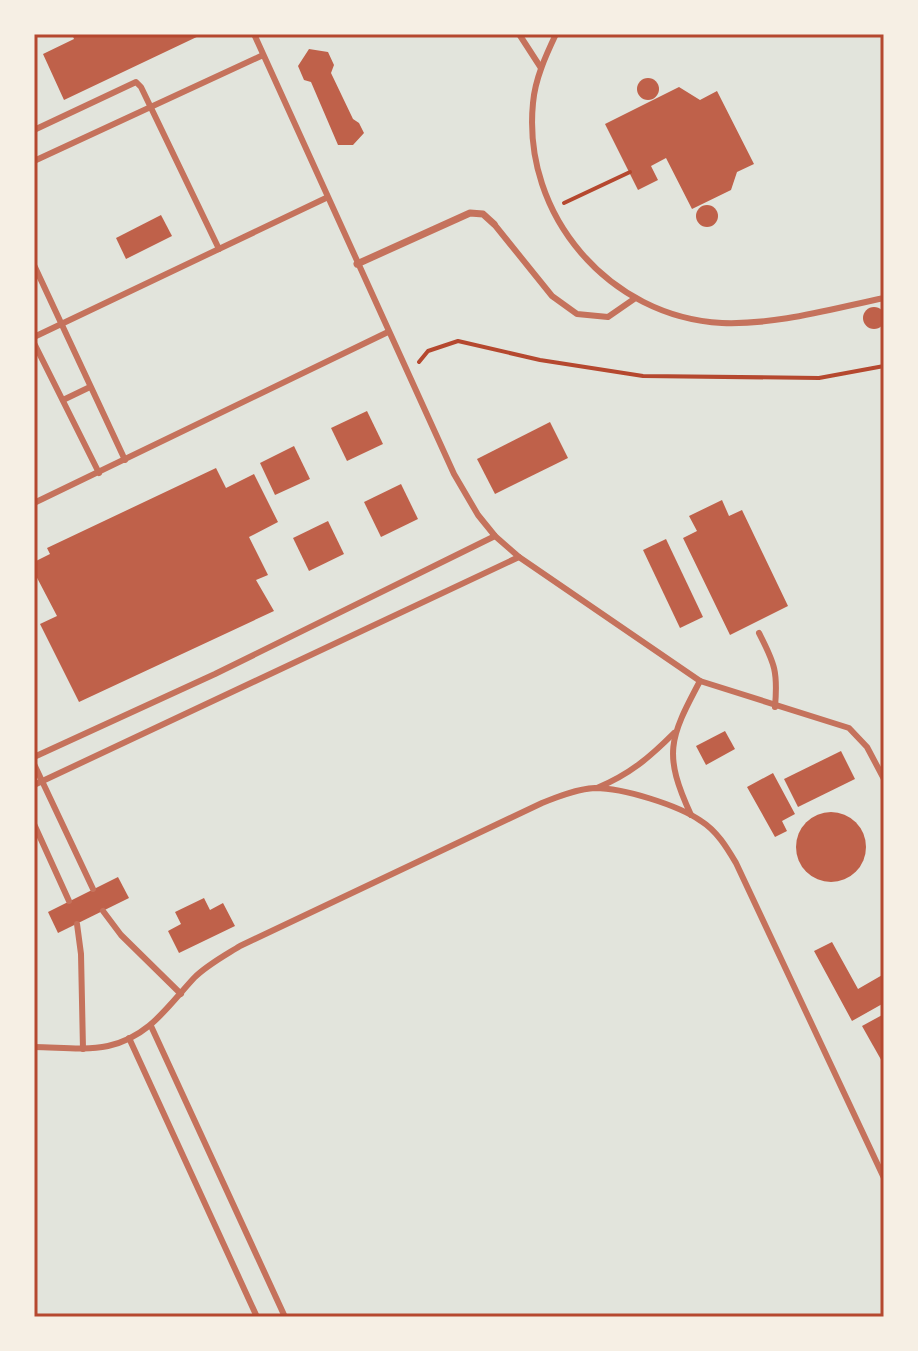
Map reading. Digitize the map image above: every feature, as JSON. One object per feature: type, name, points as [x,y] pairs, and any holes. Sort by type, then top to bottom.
[{"type":"street","points":[[357,264],[470,213],[483,214],[494,224]]},
{"type":"lane","points":[[254,34],[261,56],[454,474],[478,515],[495,536],[519,557],[700,681],[849,728],[867,747],[884,779]]},
{"type":"lane","points":[[519,34],[541,68]]},
{"type":"lane","points":[[556,34],[541,68],[533,102],[534,146],[541,187],[551,209],[561,227],[594,268],[634,299],[683,316],[720,323],[777,321],[884,298]]},
{"type":"lane","points":[[34,161],[261,56]]},
{"type":"lane","points":[[34,130],[136,82],[219,249]]},
{"type":"lane","points":[[34,337],[326,198]]},
{"type":"lane","points":[[494,224],[552,296],[577,314],[608,317],[634,299]]},
{"type":"lane","points":[[34,265],[125,460]]},
{"type":"lane","points":[[34,503],[388,332]]},
{"type":"lane","points":[[34,343],[99,473]]},
{"type":"lane","points":[[63,400],[90,387]]},
{"type":"lane","points":[[34,757],[215,674],[495,536]]},
{"type":"lane","points":[[34,785],[519,557]]},
{"type":"lane","points":[[759,633],[774,662],[777,685],[775,707]]},
{"type":"lane","points":[[34,1047],[83,1049],[109,1046],[129,1038],[151,1026],[214,962],[240,946],[542,803],[569,792],[596,788],[619,779],[647,760],[674,733],[700,681]]},
{"type":"lane","points":[[674,733],[673,759],[679,788],[691,815]]},
{"type":"lane","points":[[34,764],[93,889]]},
{"type":"lane","points":[[596,788],[625,793],[691,815],[703,821],[724,843],[884,1178]]},
{"type":"lane","points":[[34,824],[69,901]]},
{"type":"lane","points":[[103,911],[121,935],[181,994]]},
{"type":"lane","points":[[77,924],[81,954],[83,1049]]},
{"type":"lane","points":[[151,1026],[285,1317]]},
{"type":"lane","points":[[129,1038],[257,1317]]},
{"type":"path","points":[[551,209],[630,172]]},
{"type":"path","points":[[407,376],[428,351],[458,341],[584,368],[643,376],[819,378],[884,366]]},
{"type":"shaded area","points":[[34,34],[884,34],[884,1317],[34,1317]]},
{"type":"building","points":[[72,34],[203,34],[64,100],[43,54],[74,39]]},
{"type":"building","points":[[309,49],[328,52],[334,65],[331,73],[353,119],[364,133],[353,145],[338,145],[311,82],[304,80],[298,66]]},
{"type":"building","points":[[648,78],[656,81],[659,89],[656,97],[648,100],[640,97],[637,89],[640,81]]},
{"type":"building","points":[[679,87],[700,100],[717,91],[754,164],[737,172],[731,190],[692,209],[666,158],[651,166],[658,180],[638,190],[605,124]]},
{"type":"building","points":[[707,205],[715,208],[718,216],[715,224],[707,227],[699,224],[696,216],[699,208]]},
{"type":"building","points":[[161,215],[172,236],[126,259],[116,238]]},
{"type":"building","points":[[874,307],[882,310],[885,318],[882,326],[874,329],[866,326],[863,318],[866,310]]},
{"type":"building","points":[[367,411],[383,444],[347,461],[331,428]]},
{"type":"building","points":[[550,422],[568,458],[495,494],[477,459]]},
{"type":"building","points":[[294,446],[310,479],[275,495],[260,463]]},
{"type":"building","points":[[216,468],[226,488],[254,474],[278,522],[249,537],[268,575],[256,580],[274,611],[79,702],[40,624],[57,616],[34,572],[34,562],[50,554],[47,548]]},
{"type":"building","points":[[401,484],[418,519],[381,537],[364,502]]},
{"type":"building","points":[[722,500],[729,516],[742,510],[788,606],[730,635],[683,538],[697,531],[689,516]]},
{"type":"building","points":[[328,521],[344,554],[309,571],[293,538]]},
{"type":"building","points":[[666,539],[703,617],[680,628],[643,550]]},
{"type":"building","points":[[725,731],[735,749],[706,765],[696,746]]},
{"type":"building","points":[[841,751],[855,779],[798,807],[784,779]]},
{"type":"building","points":[[773,773],[795,814],[782,821],[787,831],[775,837],[747,787]]},
{"type":"building","points":[[838,812],[860,827],[866,847],[864,861],[856,872],[845,880],[824,882],[806,872],[798,861],[796,840],[806,822],[817,814]]},
{"type":"building","points":[[118,877],[129,898],[58,933],[48,912]]},
{"type":"building","points":[[204,898],[210,910],[223,903],[235,926],[179,953],[168,931],[181,924],[175,912]]},
{"type":"building","points":[[832,942],[858,989],[884,974],[884,1003],[852,1021],[814,951]]},
{"type":"building","points":[[884,1014],[884,1065],[862,1026]]}]
